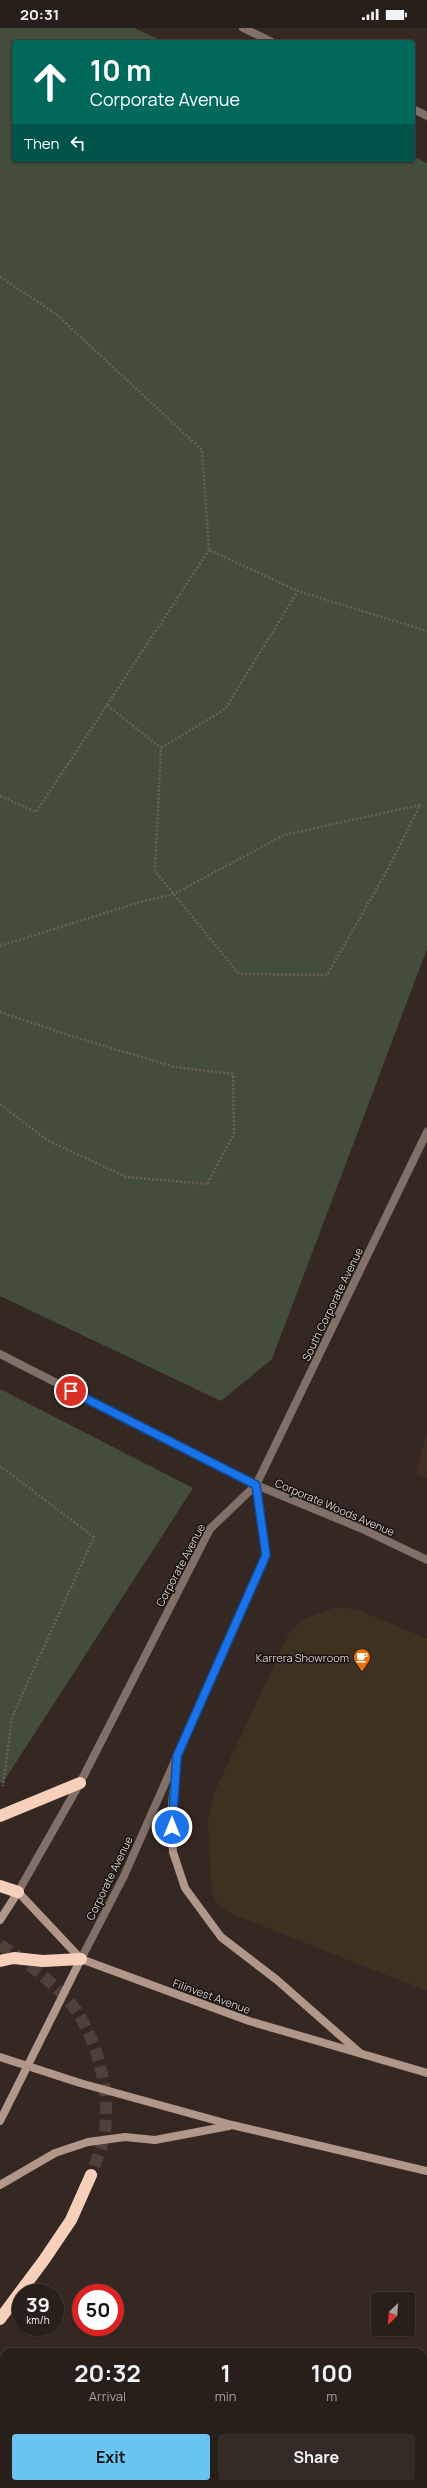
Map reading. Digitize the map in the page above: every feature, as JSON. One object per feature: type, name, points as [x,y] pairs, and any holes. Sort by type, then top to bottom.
[{"type":"highway","points":[[0,1816],[80,1783]]},
{"type":"highway","points":[[0,1886],[18,1892]]},
{"type":"highway","points":[[0,1961],[14,1958],[43,1961],[81,1959]]},
{"type":"highway","points":[[0,2320],[71,2220],[91,2175]]},
{"type":"main road","points":[[177,1756],[171,1815],[173,1852],[185,1888],[221,1937],[277,1980],[362,2055]]},
{"type":"main road","name":"Filinvest Avenue","points":[[18,1892],[81,1959],[249,2022],[427,2073]]},
{"type":"main road","name":"Corporate Avenue","points":[[0,1920],[18,1892]]},
{"type":"main road","name":"Corporate Avenue","points":[[0,2121],[81,1959]]},
{"type":"main road","points":[[0,2057],[26,2067],[232,2125],[427,2171]]},
{"type":"main road","points":[[0,2186],[55,2153],[88,2142],[125,2137],[155,2140],[232,2125]]},
{"type":"street","points":[[243,28],[268,40]]},
{"type":"street","points":[[415,110],[427,116]]},
{"type":"street","name":"South Corporate Avenue","points":[[256,1485],[427,1132]]},
{"type":"street","name":"Corporate Woods Avenue","points":[[0,1354],[256,1485],[360,1528],[427,1560]]},
{"type":"street","name":"Corporate Avenue","points":[[81,1959],[124,1876],[266,1555],[256,1485]]},
{"type":"street","name":"Corporate Avenue","points":[[18,1892],[80,1783],[210,1529],[256,1485]]},
{"type":"path","points":[[0,277],[56,314],[202,450],[209,550],[36,812],[0,796]]},
{"type":"path","points":[[209,550],[298,591],[427,631]]},
{"type":"path","points":[[161,748],[225,709],[298,591]]},
{"type":"path","points":[[107,705],[161,748]]},
{"type":"path","points":[[0,946],[137,903],[174,894],[284,834],[420,804],[388,870],[327,975],[239,974],[174,894],[155,871],[161,748]]},
{"type":"path","points":[[0,1012],[71,1036],[175,1067],[234,1074],[234,1134],[207,1184],[126,1177],[48,1140],[0,1104]]},
{"type":"path","points":[[0,1466],[94,1537],[12,1717],[2,1784],[14,1811]]},
{"type":"shaded area","points":[[427,1433],[427,1478],[416,1473]]},
{"type":"shaded area","points":[[336,1607],[356,1609],[427,1639],[427,1991],[232,1914],[218,1906],[212,1893],[208,1821],[214,1793],[289,1633],[302,1620]]},
{"type":"green space","points":[[0,28],[134,28],[161,40],[12,40],[12,162],[415,162],[415,157],[427,163],[427,949],[272,1359],[221,1401],[0,1296]]},
{"type":"green space","points":[[0,1389],[193,1488],[2,1784],[0,1782]]},
{"type":"tunnel","points":[[0,1945],[32,1967],[64,1996],[79,2015],[93,2043],[98,2058],[105,2091],[106,2123],[103,2143],[91,2175]]},
{"type":"place","name":"Karrera Showroom","points":[[362,1672]]},
{"type":"route","points":[[71,1391],[256,1485],[266,1555],[177,1756],[171,1815],[172,1827]]}]
